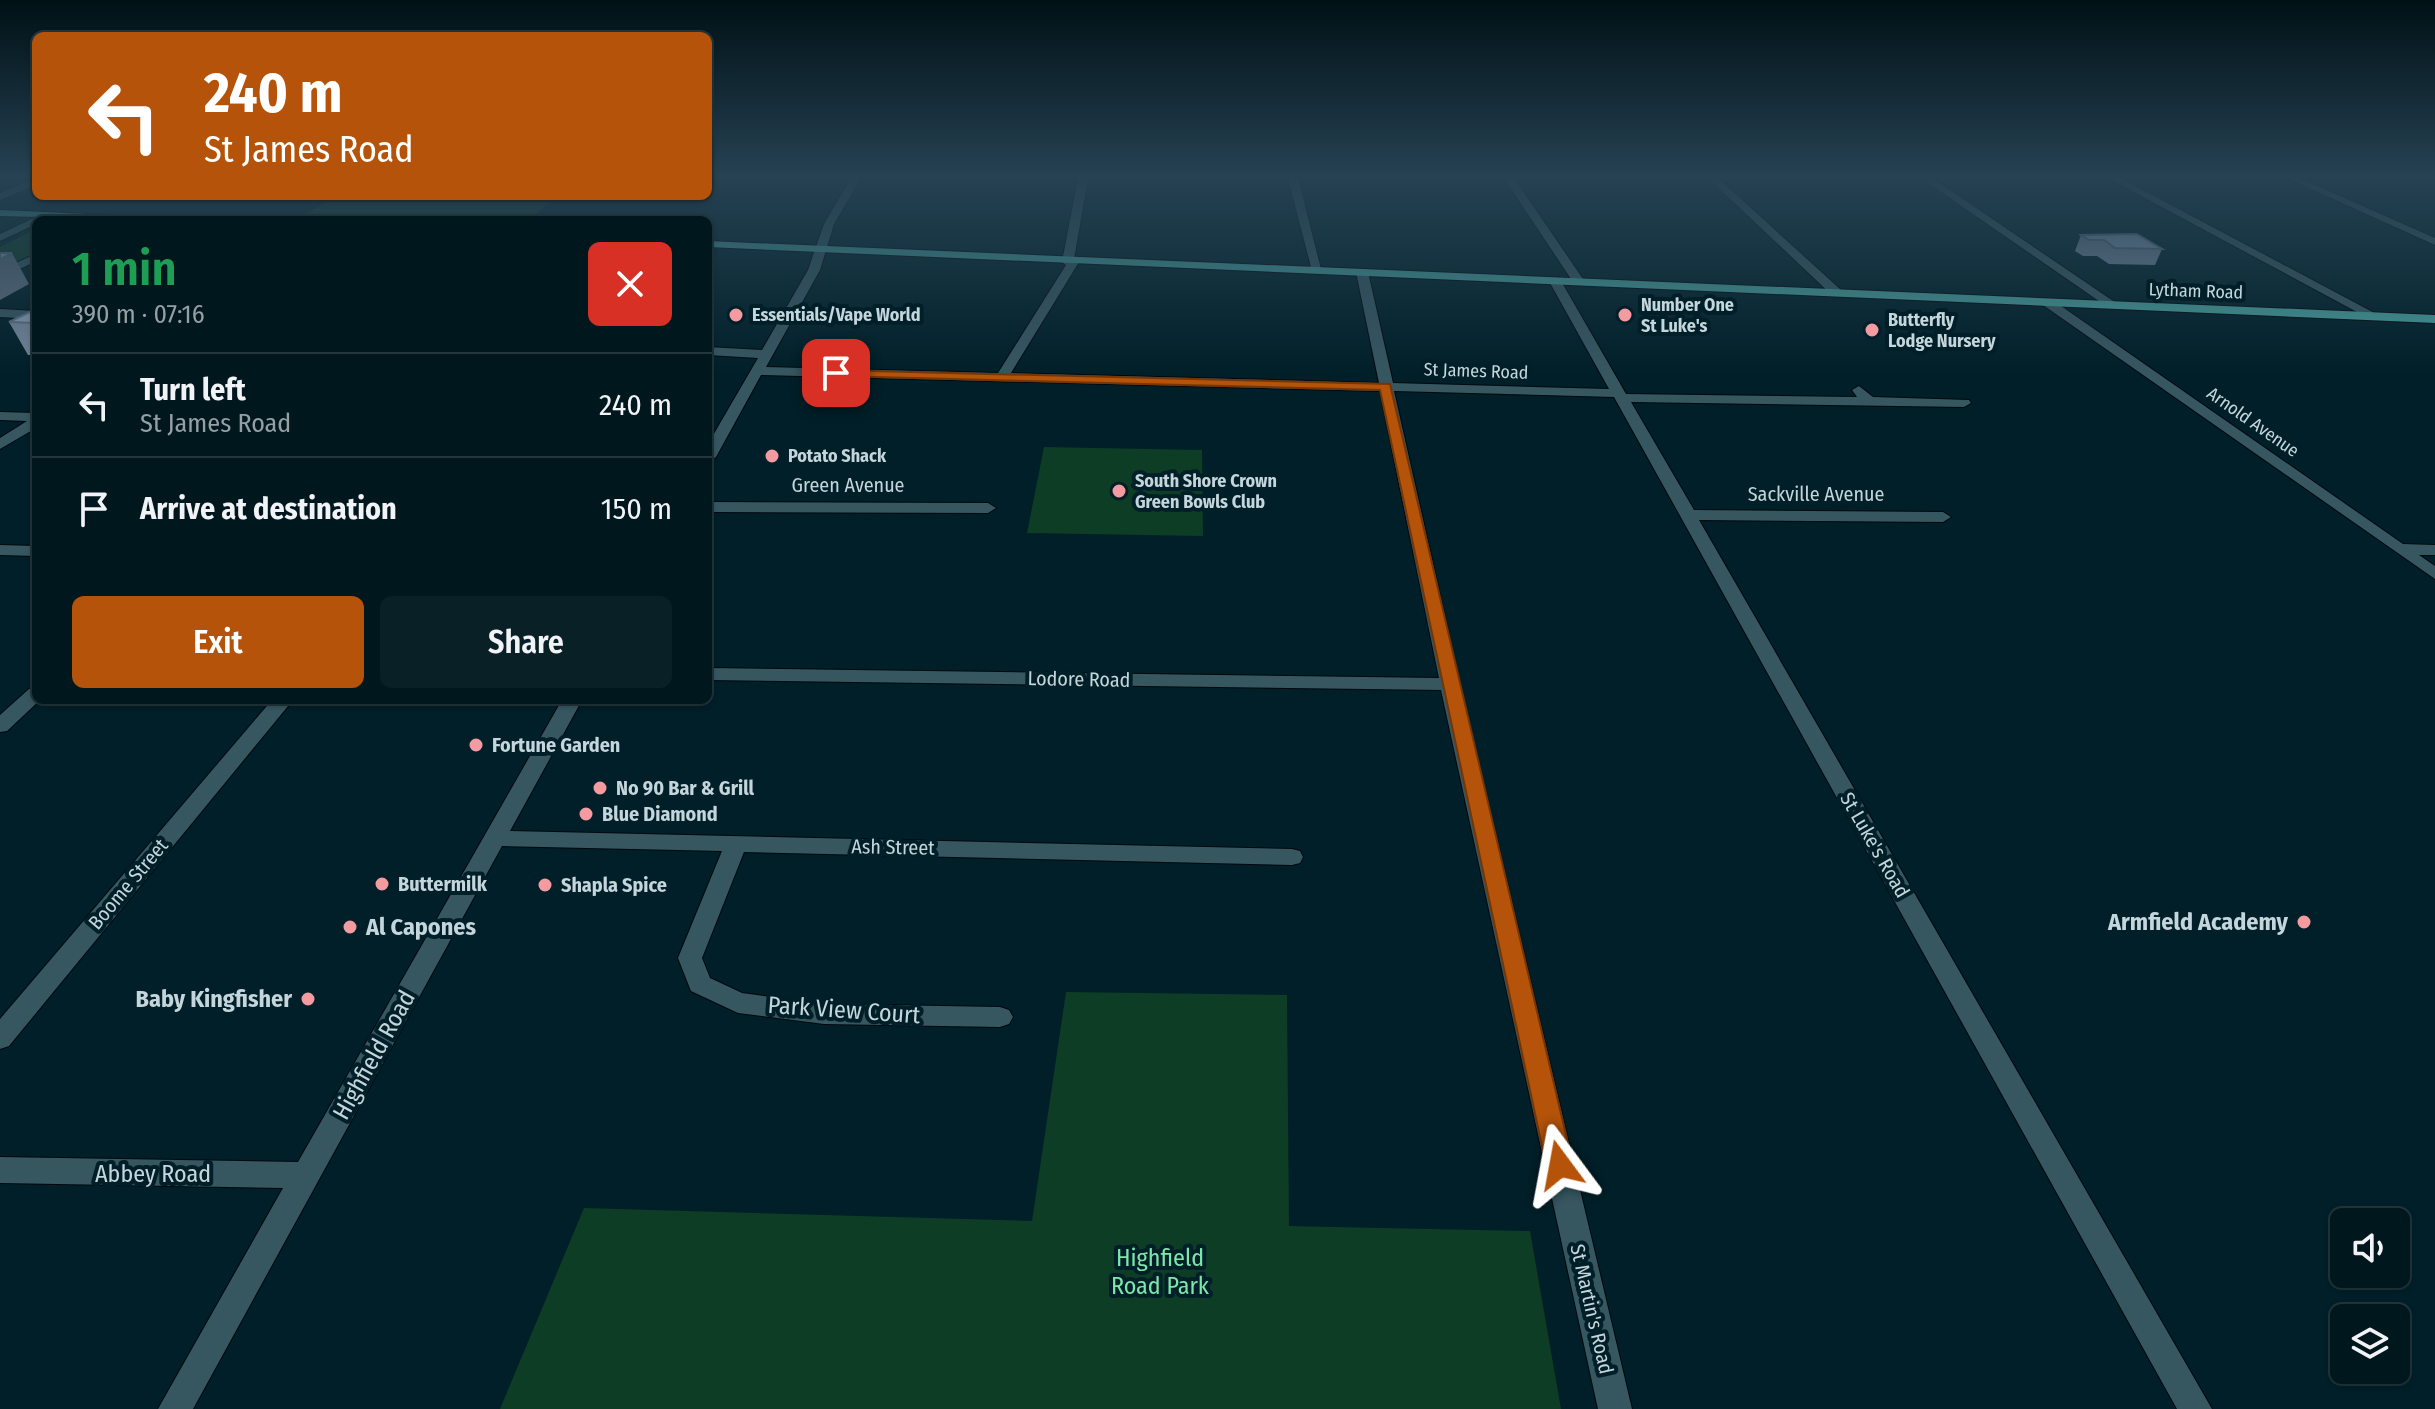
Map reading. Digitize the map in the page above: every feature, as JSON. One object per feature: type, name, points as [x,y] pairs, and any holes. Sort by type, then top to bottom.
[{"type":"main road","name":"Lytham Road","points":[[712,244],[2435,319]]},
{"type":"street","points":[[713,440],[814,270],[824,244]]},
{"type":"street","points":[[1002,377],[1070,262],[1073,244]]},
{"type":"street","points":[[1311,244],[1318,271]]},
{"type":"street","points":[[1553,244],[1579,282]]},
{"type":"street","points":[[1784,244],[1837,293]]},
{"type":"street","points":[[2027,244],[2113,305]]},
{"type":"street","points":[[2237,244],[2374,316]]},
{"type":"street","points":[[0,275],[32,259]]},
{"type":"street","name":"St Martin's Road","points":[[1362,272],[1450,684],[1615,1409]]},
{"type":"street","name":"St Luke's Road","points":[[1555,281],[2195,1409]]},
{"type":"street","name":"Arnold Avenue","points":[[2047,302],[2435,574]]},
{"type":"street","points":[[0,313],[32,315]]},
{"type":"street","points":[[712,351],[765,354]]},
{"type":"street","name":"St James Road","points":[[756,371],[1385,386],[1620,395],[1864,395],[1964,403]]},
{"type":"street","points":[[0,416],[32,419]]},
{"type":"street","points":[[0,445],[32,422]]},
{"type":"street","name":"Green Avenue","points":[[712,507],[988,508]]},
{"type":"street","name":"Sackville Avenue","points":[[1688,515],[1943,517]]},
{"type":"street","points":[[2399,549],[2435,550]]},
{"type":"street","points":[[0,550],[32,551]]},
{"type":"street","name":"Lodore Road","points":[[712,674],[1450,684]]},
{"type":"street","points":[[0,726],[32,697]]},
{"type":"street","name":"Boome Street","points":[[0,1038],[280,704]]},
{"type":"street","name":"Highfield Road","points":[[175,1409],[570,704]]},
{"type":"street","name":"Ash Street","points":[[494,838],[1292,857]]},
{"type":"street","name":"Park View Court","points":[[736,844],[690,958],[700,984],[738,1003],[824,1014],[1000,1017]]},
{"type":"street","name":"Abbey Road","points":[[0,1170],[306,1175]]},
{"type":"green space","points":[[6,244],[32,244],[32,257],[0,272],[0,247]]},
{"type":"green space","name":"South Shore Crown Green Bowls Club","points":[[1044,447],[1202,450],[1203,536],[1027,533]]},
{"type":"green space","name":"Highfield Road Park","points":[[1066,992],[1287,995],[1289,1226],[1530,1231],[1561,1409],[500,1409],[584,1208],[1032,1221]]},
{"type":"building","points":[[2109,244],[2153,244],[2162,249],[2115,248]]},
{"type":"building","points":[[32,311],[32,323],[9,322]]},
{"type":"place","name":"Essentials/Vape World","points":[[736,315]]},
{"type":"place","name":"Number One St Luke's","points":[[1625,315]]},
{"type":"place","name":"Butterfly Lodge Nursery","points":[[1872,330]]},
{"type":"place","name":"Potato Shack","points":[[772,456]]},
{"type":"place","name":"South Shore Crown Green Bowls Club","points":[[1119,491]]},
{"type":"place","name":"Fortune Garden","points":[[476,745]]},
{"type":"place","name":"No 90 Bar & Grill","points":[[600,788]]},
{"type":"place","name":"Blue Diamond","points":[[586,814]]},
{"type":"place","name":"Buttermilk","points":[[382,884]]},
{"type":"place","name":"Shapla Spice","points":[[545,885]]},
{"type":"place","name":"Armfield Academy","points":[[2304,922]]},
{"type":"place","name":"Al Capones","points":[[350,927]]},
{"type":"place","name":"Baby Kingfisher","points":[[308,999]]},
{"type":"route","points":[[836,373],[1385,386],[1560,1165]]}]
